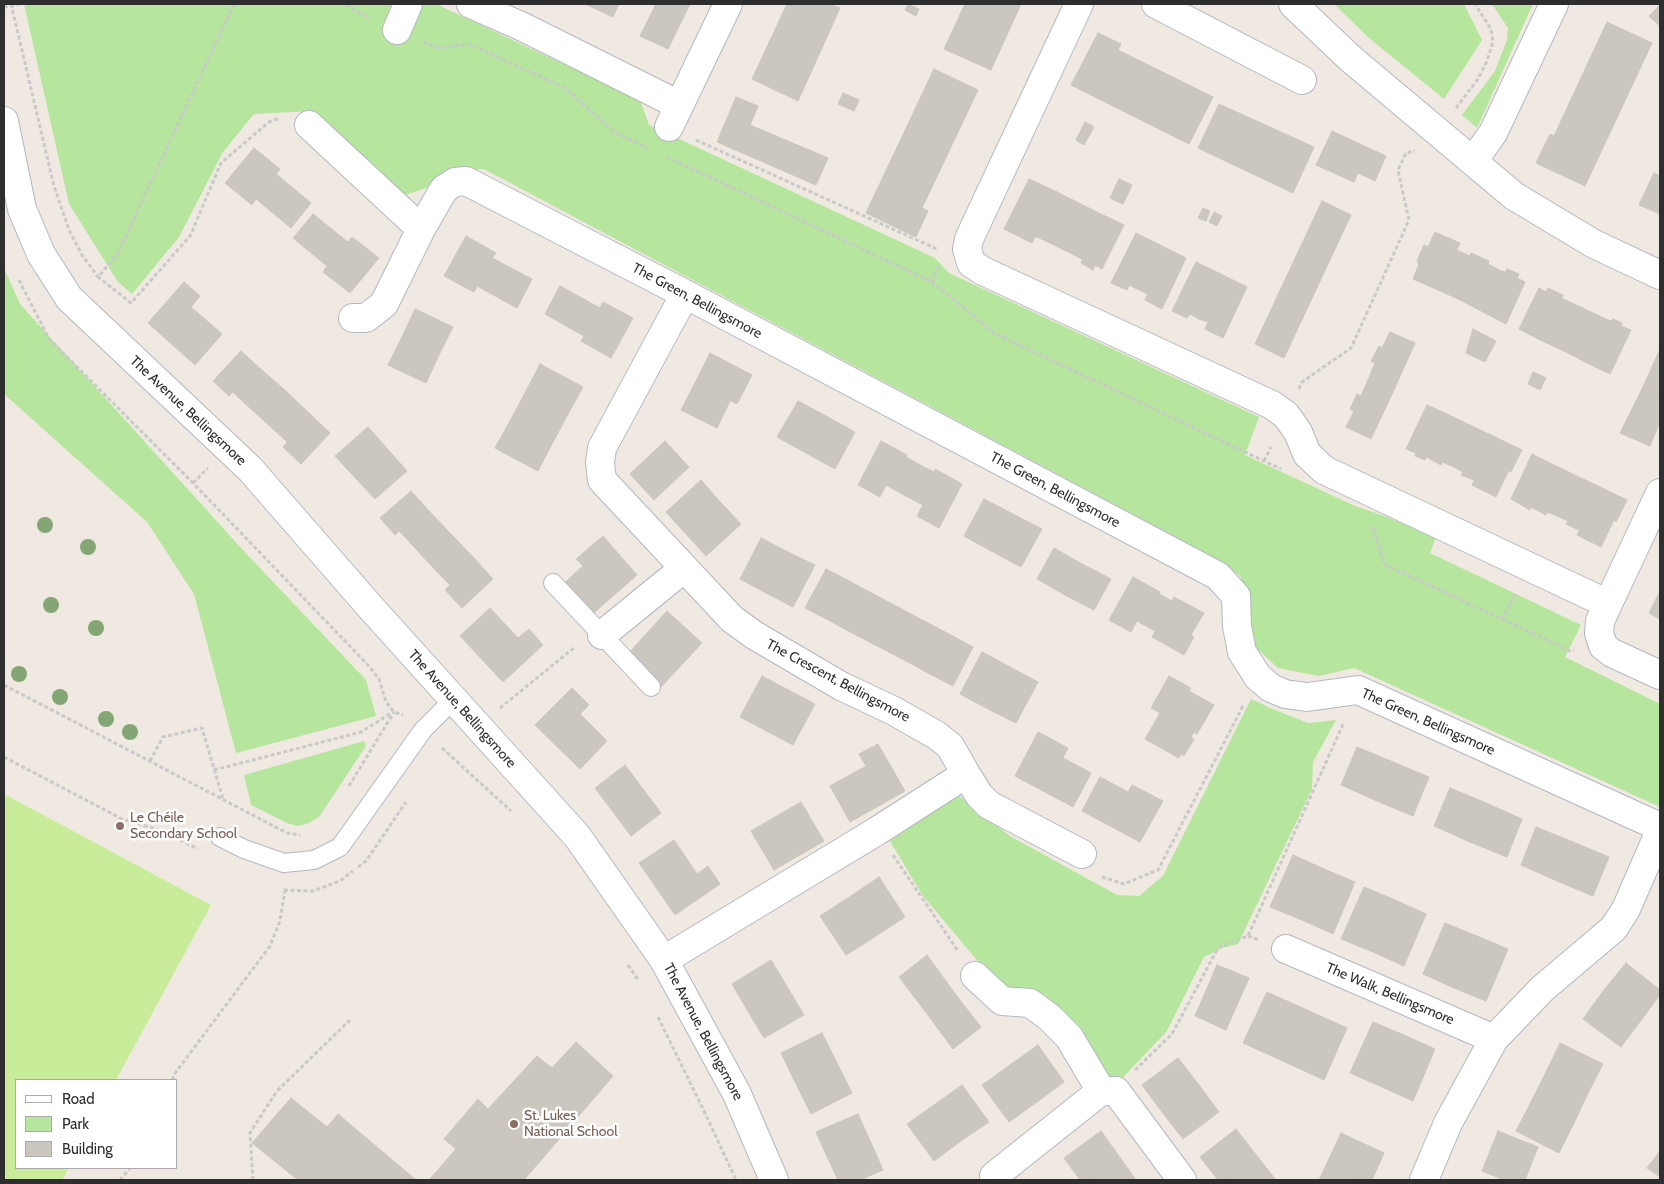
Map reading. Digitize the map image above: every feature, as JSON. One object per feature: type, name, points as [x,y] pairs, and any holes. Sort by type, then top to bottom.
[{"type":"street","points":[[397,30],[408,4]]},
{"type":"street","points":[[470,4],[523,28],[674,116],[728,4]]},
{"type":"street","points":[[1079,4],[969,240],[967,249],[971,263],[983,271],[1272,405],[1286,415],[1298,432],[1307,454],[1324,470],[1608,604]]},
{"type":"street","points":[[1156,4],[1302,80]]},
{"type":"street","points":[[1293,4],[1351,59],[1514,196],[1594,244],[1660,275]]},
{"type":"street","points":[[1473,161],[1493,134],[1554,4]]},
{"type":"street","name":"The Avenue, Bellingsmore","points":[[4,121],[22,209],[41,254],[69,298],[250,469],[372,609],[577,836],[664,960],[738,1094],[774,1180]]},
{"type":"street","points":[[309,125],[421,229]]},
{"type":"street","name":"The Green, Bellingsmore","points":[[353,318],[366,318],[384,304],[421,229],[444,189],[454,182],[466,181],[685,294],[1218,576],[1236,596],[1237,626],[1242,652],[1258,677],[1271,688],[1285,694],[1308,697],[1358,690],[1660,827]]},
{"type":"street","name":"The Crescent, Bellingsmore","points":[[685,294],[602,448],[600,462],[602,480],[683,569],[732,619],[754,635],[841,686],[894,711],[936,734],[950,746],[979,796],[989,806],[1082,854]]},
{"type":"street","points":[[1660,493],[1600,622],[1599,633],[1603,646],[1612,653],[1660,675]]},
{"type":"street","points":[[602,636],[683,569]]},
{"type":"street","points":[[664,960],[966,774]]},
{"type":"street","points":[[1424,1180],[1448,1123],[1494,1039],[1542,990],[1614,928],[1626,909],[1660,832]]},
{"type":"street","name":"The Walk, Bellingsmore","points":[[1286,949],[1494,1039]]},
{"type":"street","points":[[975,976],[1002,1002],[1030,1003],[1049,1017],[1069,1037],[1108,1091],[1182,1180]]},
{"type":"street","points":[[997,1180],[994,1176],[1108,1091]]},
{"type":"lane","points":[[553,583],[651,687]]},
{"type":"lane","points":[[220,837],[244,849],[284,863],[314,860],[340,847],[422,730],[454,699]]},
{"type":"path","points":[[4,7],[19,4]]},
{"type":"path","points":[[39,320],[98,276],[117,255],[234,4]]},
{"type":"path","points":[[348,4],[351,9],[437,48],[469,44],[565,88],[614,132],[648,149]]},
{"type":"path","points":[[1264,461],[1302,382],[1351,348],[1408,220],[1398,170],[1406,153],[1423,148],[1438,131],[1478,79],[1487,61],[1493,42],[1491,29],[1475,4]]},
{"type":"path","points":[[11,5],[54,186],[69,230],[82,255],[98,276],[131,303],[190,236],[221,163],[269,122],[302,112],[309,125]]},
{"type":"path","points":[[674,116],[945,253],[967,249]]},
{"type":"path","points":[[665,157],[932,282],[994,333],[1282,470]]},
{"type":"path","points":[[19,279],[49,339],[193,483],[368,665],[379,679],[386,702],[394,712],[410,719],[517,816]]},
{"type":"path","points":[[1371,520],[1384,564],[1570,651],[1603,646]]},
{"type":"path","points":[[478,726],[579,643],[602,636]]},
{"type":"path","points":[[1082,854],[1092,873],[1124,884],[1158,870],[1258,677]]},
{"type":"path","points":[[4,685],[287,833],[305,836]]},
{"type":"path","points":[[1108,1091],[1123,1082],[1172,1034],[1218,948],[1248,936],[1350,707],[1346,692]]},
{"type":"path","points":[[214,770],[361,732],[394,712]]},
{"type":"path","points":[[348,789],[394,712]]},
{"type":"path","points":[[150,761],[163,737],[202,728],[223,800]]},
{"type":"path","points":[[4,757],[122,819],[162,831],[200,850]]},
{"type":"path","points":[[876,831],[975,976]]},
{"type":"path","points":[[172,1079],[270,946],[280,921],[285,890]]},
{"type":"path","points":[[627,964],[638,981]]},
{"type":"path","points":[[657,1015],[736,1180]]},
{"type":"path","points":[[253,1180],[250,1133],[277,1091],[350,1020]]},
{"type":"path","points":[[120,1180],[129,1169]]},
{"type":"green space","points":[[24,4],[436,4],[640,100],[649,125],[935,258],[949,273],[1259,417],[1245,455],[1355,506],[1436,537],[1430,553],[1581,625],[1565,657],[1660,704],[1660,807],[1354,668],[1319,676],[1278,668],[1254,646],[1241,577],[1221,561],[484,169],[451,172],[426,188],[405,195],[313,111],[254,114],[223,152],[179,237],[132,294],[118,282],[69,204]]},
{"type":"green space","points":[[1334,4],[1464,4],[1482,40],[1444,99],[1369,38]]},
{"type":"green space","points":[[1492,4],[1533,4],[1477,128],[1462,115],[1495,71],[1507,40],[1508,28]]},
{"type":"green space","points":[[4,268],[20,304],[241,548],[366,680],[376,716],[236,753],[194,594],[147,522],[4,394]]},
{"type":"green space","points":[[1251,699],[1308,723],[1336,720],[1313,762],[1312,789],[1238,944],[1222,948],[1204,957],[1167,1031],[1115,1086],[1073,1024],[1045,995],[1008,988],[976,959],[923,896],[890,841],[958,795],[1010,836],[1117,895],[1139,896],[1163,876]]},
{"type":"green space","points":[[364,741],[366,746],[319,817],[309,823],[298,826],[287,823],[251,805],[244,775]]},
{"type":"green space","points":[[4,794],[211,905],[117,1079],[15,1079],[15,1169],[68,1169],[62,1180],[4,1180]]},
{"type":"building","points":[[585,4],[619,4],[613,17]]},
{"type":"building","points":[[656,4],[690,4],[668,49],[640,36]]},
{"type":"building","points":[[787,4],[830,4],[840,8],[798,101],[752,79]]},
{"type":"building","points":[[908,4],[919,9],[916,16],[905,10]]},
{"type":"building","points":[[965,4],[1021,4],[991,70],[944,49]]},
{"type":"building","points":[[1660,5],[1660,26],[1649,16]]},
{"type":"building","points":[[1607,22],[1652,43],[1585,186],[1536,163],[1550,134],[1554,136]]},
{"type":"building","points":[[1098,33],[1121,44],[1118,50],[1213,97],[1189,144],[1071,85]]},
{"type":"building","points":[[934,69],[978,90],[922,208],[928,211],[916,237],[866,213]]},
{"type":"building","points":[[843,93],[859,100],[854,111],[838,104]]},
{"type":"building","points":[[736,97],[758,106],[750,125],[828,158],[816,185],[717,142]]},
{"type":"building","points":[[1219,104],[1314,147],[1293,193],[1198,148]]},
{"type":"building","points":[[1085,122],[1094,127],[1084,145],[1076,140]]},
{"type":"building","points":[[1332,131],[1386,156],[1375,181],[1358,173],[1354,182],[1316,165]]},
{"type":"building","points":[[254,148],[280,169],[276,174],[311,203],[291,228],[256,199],[252,205],[225,183]]},
{"type":"building","points":[[1654,173],[1660,176],[1660,214],[1639,205]]},
{"type":"building","points":[[1029,179],[1057,192],[1032,243],[1004,229]]},
{"type":"building","points":[[1119,179],[1132,185],[1123,204],[1110,198]]},
{"type":"building","points":[[1057,192],[1079,203],[1058,247],[1035,236]]},
{"type":"building","points":[[1322,201],[1351,215],[1284,358],[1255,344]]},
{"type":"building","points":[[1079,203],[1101,214],[1080,258],[1058,247]]},
{"type":"building","points":[[1203,208],[1210,211],[1206,221],[1198,218]]},
{"type":"building","points":[[1214,212],[1222,216],[1217,226],[1209,222]]},
{"type":"building","points":[[313,214],[348,242],[352,237],[379,258],[350,293],[323,272],[327,266],[293,238]]},
{"type":"building","points":[[1101,214],[1124,225],[1102,269],[1095,265],[1093,270],[1081,263],[1083,260],[1080,258]]},
{"type":"building","points":[[1435,232],[1460,243],[1438,290],[1413,279],[1419,264],[1417,261],[1424,245],[1428,247]]},
{"type":"building","points":[[1136,233],[1160,245],[1139,290],[1129,285],[1127,290],[1111,283]]},
{"type":"building","points":[[466,236],[496,253],[492,258],[532,279],[517,308],[477,286],[474,292],[444,276]]},
{"type":"building","points":[[1160,245],[1186,258],[1162,309],[1145,300],[1148,294],[1139,290]]},
{"type":"building","points":[[1457,250],[1470,256],[1471,253],[1480,257],[1460,300],[1438,290]]},
{"type":"building","points":[[1480,257],[1489,261],[1488,264],[1501,271],[1483,312],[1460,300]]},
{"type":"building","points":[[1196,262],[1221,274],[1199,319],[1190,314],[1187,318],[1172,311]]},
{"type":"building","points":[[1507,269],[1519,274],[1517,278],[1525,282],[1506,324],[1483,312],[1501,271],[1506,272]]},
{"type":"building","points":[[1221,274],[1247,287],[1223,338],[1205,329],[1208,322],[1199,319]]},
{"type":"building","points":[[184,282],[200,296],[191,307],[222,334],[195,365],[148,323]]},
{"type":"building","points":[[560,286],[600,308],[603,302],[633,318],[611,358],[581,341],[584,336],[545,314]]},
{"type":"building","points":[[1539,288],[1546,292],[1548,288],[1563,295],[1540,340],[1519,329]]},
{"type":"building","points":[[1561,298],[1585,309],[1564,351],[1540,340]]},
{"type":"building","points":[[415,309],[453,327],[439,355],[402,337]]},
{"type":"building","points":[[1585,309],[1608,320],[1587,363],[1564,351]]},
{"type":"building","points":[[1613,319],[1622,323],[1621,326],[1631,330],[1610,374],[1587,363],[1608,320],[1611,321]]},
{"type":"building","points":[[1473,329],[1496,341],[1485,362],[1466,353]]},
{"type":"building","points":[[1390,332],[1415,343],[1393,392],[1368,380],[1375,363],[1371,361],[1379,346],[1382,348]]},
{"type":"building","points":[[402,337],[439,355],[426,383],[388,365]]},
{"type":"building","points":[[1660,349],[1660,395],[1643,387]]},
{"type":"building","points":[[241,351],[263,371],[239,398],[233,392],[229,396],[213,381]]},
{"type":"building","points":[[710,353],[752,375],[737,404],[695,383]]},
{"type":"building","points":[[540,364],[583,387],[568,414],[526,391]]},
{"type":"building","points":[[263,371],[287,392],[262,419],[239,398]]},
{"type":"building","points":[[1533,372],[1546,378],[1540,390],[1528,384]]},
{"type":"building","points":[[1368,380],[1393,392],[1371,439],[1346,427],[1354,411],[1350,409],[1357,394],[1361,396]]},
{"type":"building","points":[[695,383],[730,401],[717,428],[681,410]]},
{"type":"building","points":[[1643,387],[1660,395],[1660,422],[1650,446],[1620,433]]},
{"type":"building","points":[[526,391],[568,414],[552,444],[510,421]]},
{"type":"building","points":[[287,392],[309,413],[285,440],[262,419]]},
{"type":"building","points":[[798,401],[826,416],[806,453],[777,437]]},
{"type":"building","points":[[1427,405],[1449,415],[1428,458],[1426,457],[1425,460],[1415,456],[1416,453],[1406,449]]},
{"type":"building","points":[[309,413],[330,433],[301,464],[283,447],[287,442],[285,440]]},
{"type":"building","points":[[1449,415],[1472,426],[1452,466],[1442,462],[1441,465],[1428,458]]},
{"type":"building","points":[[826,416],[855,432],[835,469],[806,453]]},
{"type":"building","points":[[510,421],[552,444],[538,471],[495,448]]},
{"type":"building","points":[[1472,426],[1495,437],[1474,480],[1461,475],[1463,472],[1452,466]]},
{"type":"building","points":[[368,427],[407,471],[375,499],[335,456]]},
{"type":"building","points":[[1495,437],[1522,450],[1511,472],[1509,470],[1496,497],[1472,485]]},
{"type":"building","points":[[665,441],[689,467],[654,500],[630,474]]},
{"type":"building","points":[[881,441],[907,455],[906,457],[920,465],[904,495],[886,485],[880,497],[858,485]]},
{"type":"building","points":[[1532,454],[1554,465],[1533,508],[1531,507],[1530,510],[1511,499]]},
{"type":"building","points":[[920,465],[934,472],[935,469],[962,484],[939,528],[917,516],[923,505],[904,495]]},
{"type":"building","points":[[1554,465],[1577,476],[1557,516],[1547,512],[1546,515],[1533,508]]},
{"type":"building","points":[[1577,476],[1600,487],[1579,530],[1566,524],[1568,521],[1557,516]]},
{"type":"building","points":[[701,480],[721,503],[686,534],[666,512]]},
{"type":"building","points":[[1600,487],[1627,500],[1616,522],[1614,520],[1601,547],[1577,535]]},
{"type":"building","points":[[411,491],[430,512],[404,536],[399,531],[395,535],[380,518]]},
{"type":"building","points":[[984,499],[1013,514],[993,552],[964,536]]},
{"type":"building","points":[[721,503],[741,524],[706,556],[686,534]]},
{"type":"building","points":[[430,512],[451,534],[425,559],[404,536]]},
{"type":"building","points":[[1013,514],[1042,529],[1021,567],[993,552]]},
{"type":"building","points":[[451,534],[473,557],[446,581],[425,559]]},
{"type":"building","points":[[603,536],[637,575],[589,617],[561,586],[583,566],[576,559]]},
{"type":"building","points":[[761,538],[788,552],[766,593],[740,579]]},
{"type":"building","points":[[1054,548],[1082,564],[1065,595],[1037,579]]},
{"type":"building","points":[[788,552],[815,565],[793,607],[766,593]]},
{"type":"building","points":[[473,557],[493,579],[462,608],[445,590],[450,585],[446,581]]},
{"type":"building","points":[[1082,564],[1111,579],[1094,610],[1065,595]]},
{"type":"building","points":[[826,569],[851,582],[830,621],[805,608]]},
{"type":"building","points":[[1133,577],[1172,601],[1155,631],[1137,621],[1131,632],[1109,620]]},
{"type":"building","points":[[851,582],[875,595],[854,634],[830,621]]},
{"type":"building","points":[[1660,591],[1660,619],[1649,613]]},
{"type":"building","points":[[875,595],[900,608],[879,647],[854,634]]},
{"type":"building","points":[[1174,597],[1204,613],[1191,635],[1194,637],[1184,655],[1152,637]]},
{"type":"building","points":[[490,608],[518,638],[529,629],[543,645],[503,682],[460,636]]},
{"type":"building","points":[[900,608],[924,621],[904,660],[879,647]]},
{"type":"building","points":[[667,611],[702,643],[661,687],[627,655]]},
{"type":"building","points":[[924,621],[949,634],[928,673],[904,660]]},
{"type":"building","points":[[949,634],[973,647],[953,686],[928,673]]},
{"type":"building","points":[[982,652],[1010,667],[988,709],[960,694]]},
{"type":"building","points":[[1010,667],[1038,682],[1016,723],[988,709]]},
{"type":"building","points":[[762,676],[815,704],[793,745],[740,717]]},
{"type":"building","points":[[1169,676],[1191,688],[1189,691],[1214,705],[1197,734],[1151,708]]},
{"type":"building","points":[[572,688],[589,705],[580,714],[607,741],[580,769],[535,725]]},
{"type":"building","points":[[1160,713],[1194,732],[1191,737],[1194,739],[1184,756],[1181,754],[1179,758],[1145,739]]},
{"type":"building","points":[[1038,732],[1068,748],[1045,792],[1015,776]]},
{"type":"building","points":[[878,744],[905,791],[850,822],[830,786],[866,766],[859,754]]},
{"type":"building","points":[[1357,747],[1393,762],[1377,801],[1341,785]]},
{"type":"building","points":[[1063,758],[1091,773],[1073,807],[1045,792]]},
{"type":"building","points":[[1393,762],[1429,777],[1413,816],[1377,801]]},
{"type":"building","points":[[625,765],[661,813],[631,836],[595,788]]},
{"type":"building","points":[[1100,777],[1128,792],[1110,826],[1082,811]]},
{"type":"building","points":[[1132,785],[1163,801],[1140,842],[1110,826]]},
{"type":"building","points":[[1450,788],[1486,803],[1470,842],[1434,826]]},
{"type":"building","points":[[801,802],[824,841],[774,870],[751,831]]},
{"type":"building","points":[[1486,803],[1522,819],[1507,857],[1470,842]]},
{"type":"building","points":[[1536,827],[1573,842],[1557,881],[1521,865]]},
{"type":"building","points":[[674,840],[697,874],[708,866],[720,884],[675,915],[639,863]]},
{"type":"building","points":[[1573,842],[1609,857],[1593,896],[1557,881]]},
{"type":"building","points":[[1293,855],[1324,869],[1302,920],[1270,907]]},
{"type":"building","points":[[1324,869],[1355,882],[1333,934],[1302,920]]},
{"type":"building","points":[[879,877],[905,917],[876,936],[851,896]]},
{"type":"building","points":[[1364,887],[1395,900],[1373,952],[1341,939]]},
{"type":"building","points":[[851,896],[876,936],[846,955],[820,916]]},
{"type":"building","points":[[1395,900],[1426,914],[1404,966],[1373,952]]},
{"type":"building","points":[[1445,923],[1477,936],[1454,988],[1423,974]]},
{"type":"building","points":[[1477,936],[1508,949],[1486,1001],[1454,988]]},
{"type":"building","points":[[927,955],[956,995],[928,1015],[899,977]]},
{"type":"building","points":[[771,960],[789,990],[749,1013],[732,984]]},
{"type":"building","points":[[1626,963],[1660,990],[1660,995],[1642,1019],[1604,990]]},
{"type":"building","points":[[1217,965],[1249,978],[1226,1030],[1195,1016]]},
{"type":"building","points":[[789,990],[804,1015],[764,1038],[749,1013]]},
{"type":"building","points":[[1604,990],[1642,1019],[1621,1047],[1583,1019]]},
{"type":"building","points":[[1267,992],[1307,1010],[1283,1061],[1243,1043]]},
{"type":"building","points":[[956,995],[981,1027],[953,1049],[928,1015]]},
{"type":"building","points":[[1307,1010],[1347,1028],[1324,1080],[1283,1061]]},
{"type":"building","points":[[1373,1022],[1404,1035],[1382,1087],[1350,1073]]},
{"type":"building","points":[[822,1033],[837,1063],[796,1084],[781,1053]]},
{"type":"building","points":[[1404,1035],[1435,1049],[1413,1101],[1382,1087]]},
{"type":"building","name":"St. Lukes National School","points":[[576,1042],[613,1076],[524,1180],[429,1180],[456,1149],[444,1139],[478,1099],[488,1109],[537,1056],[552,1068]]},
{"type":"building","points":[[1560,1043],[1603,1064],[1588,1093],[1546,1072]]},
{"type":"building","points":[[1038,1045],[1064,1082],[1037,1102],[1010,1065]]},
{"type":"building","points":[[1178,1058],[1199,1085],[1162,1112],[1142,1085]]},
{"type":"building","points":[[837,1063],[852,1093],[811,1114],[796,1084]]},
{"type":"building","points":[[1010,1065],[1037,1102],[1009,1122],[982,1085]]},
{"type":"building","points":[[1546,1072],[1588,1093],[1574,1123],[1531,1102]]},
{"type":"building","points":[[962,1085],[989,1122],[961,1141],[934,1105]]},
{"type":"building","points":[[1199,1085],[1219,1112],[1183,1139],[1162,1112]]},
{"type":"building","points":[[291,1098],[327,1127],[338,1114],[416,1180],[298,1180],[252,1143]]},
{"type":"building","points":[[1531,1102],[1574,1123],[1559,1153],[1516,1131]]},
{"type":"building","points":[[934,1105],[961,1141],[934,1161],[907,1124]]},
{"type":"building","points":[[858,1114],[871,1143],[829,1161],[816,1132]]},
{"type":"building","points":[[1236,1129],[1257,1156],[1225,1180],[1218,1180],[1200,1157]]},
{"type":"building","points":[[1101,1131],[1121,1159],[1090,1180],[1080,1180],[1064,1158]]},
{"type":"building","points":[[1498,1131],[1538,1147],[1525,1180],[1504,1180],[1482,1171]]},
{"type":"building","points":[[1341,1133],[1384,1153],[1372,1180],[1365,1180],[1327,1163]]},
{"type":"building","points":[[871,1143],[883,1170],[860,1180],[838,1180],[829,1161]]},
{"type":"building","points":[[1660,1151],[1660,1177],[1647,1168]]},
{"type":"building","points":[[1257,1156],[1276,1180],[1225,1180]]},
{"type":"building","points":[[1121,1159],[1136,1180],[1090,1180]]},
{"type":"building","points":[[1327,1163],[1365,1180],[1319,1180]]},
{"type":"place","name":"Le Chéile Secondary School","points":[[120,826]]},
{"type":"place","name":"St. Lukes National School","points":[[514,1124]]}]
